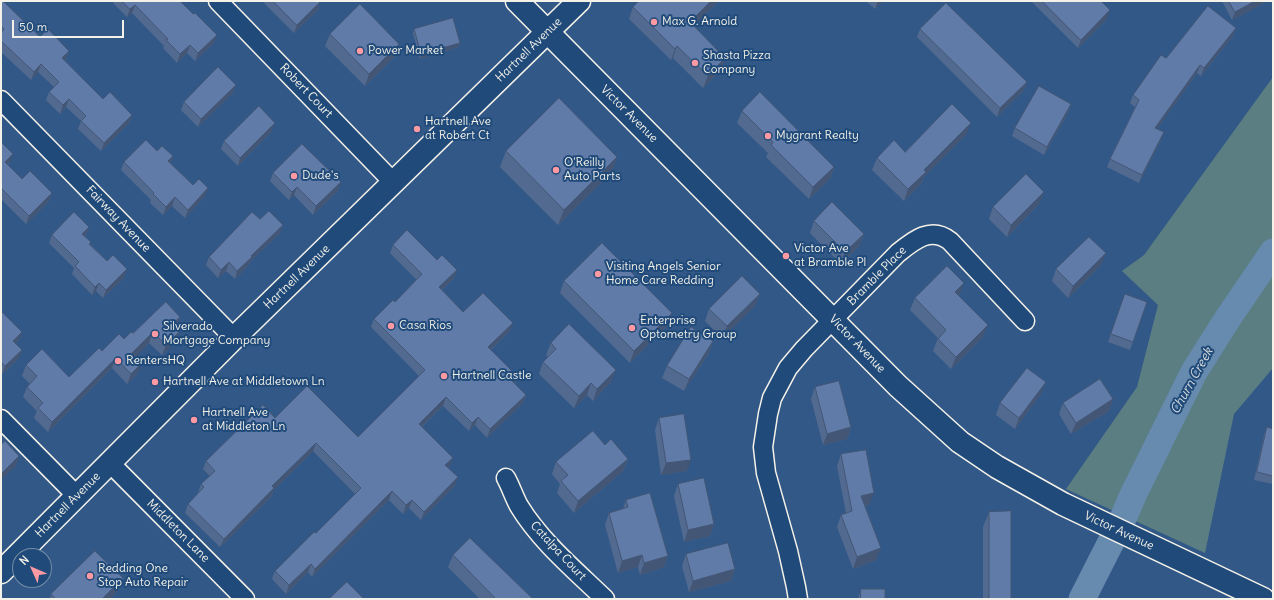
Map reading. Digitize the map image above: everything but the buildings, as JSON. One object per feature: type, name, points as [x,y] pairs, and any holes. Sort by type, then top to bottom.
[{"type":"main road","name":"Victor Avenue","points":[[517,1],[898,386],[960,442],[997,467],[1042,493],[1263,599]]},
{"type":"main road","name":"Hartnell Avenue","points":[[1,572],[234,338],[579,1]]},
{"type":"street","name":"Robert Court","points":[[218,1],[394,182]]},
{"type":"street","name":"Fairway Avenue","points":[[1,100],[234,338]]},
{"type":"street","name":"Bramble Place","points":[[798,599],[788,551],[766,473],[763,447],[768,414],[773,396],[788,368],[804,349],[898,253],[922,236],[939,234],[950,241],[1025,321]]},
{"type":"street","points":[[1,419],[77,496]]},
{"type":"street","name":"Middleton Lane","points":[[110,463],[245,599]]},
{"type":"street","name":"Catalpa Court","points":[[506,478],[519,506],[536,530],[552,548],[605,599]]},
{"type":"green space","points":[[1273,77],[1273,368],[1234,414],[1205,553],[1066,489],[1137,387],[1158,305],[1122,271],[1144,255]]},
{"type":"waterway","name":"Churn Creek","points":[[1124,516],[1194,372],[1228,318],[1273,252]]},
{"type":"waterway","name":"Churn Creek","points":[[1082,599],[1112,540]]},
{"type":"place","name":"Max G. Arnold","points":[[654,22]]},
{"type":"place","name":"Power Market","points":[[360,51]]},
{"type":"place","name":"Shasta Pizza Company","points":[[695,63]]},
{"type":"place","name":"Hartnell Ave at Robert Ct","points":[[417,129]]},
{"type":"place","name":"Mygrant Realty","points":[[768,136]]},
{"type":"place","name":"O'Reilly Auto Parts","points":[[556,170]]},
{"type":"place","name":"Dude's","points":[[294,176]]},
{"type":"place","name":"Victor Ave at Bramble Pl","points":[[786,256]]},
{"type":"place","name":"Visiting Angels Senior Home Care Redding","points":[[598,274]]},
{"type":"place","name":"Casa Rios","points":[[391,326]]},
{"type":"place","name":"Enterprise Optometry Group","points":[[632,328]]},
{"type":"place","name":"Silverado Mortgage Company","points":[[155,334]]},
{"type":"place","name":"RentersHQ","points":[[118,361]]},
{"type":"place","name":"Hartnell Castle","points":[[444,376]]},
{"type":"place","name":"Hartnell Ave at Middletown Ln","points":[[155,382]]},
{"type":"place","name":"Hartnell Ave at Middleton Ln","points":[[194,420]]},
{"type":"place","name":"Redding One Stop Auto Repair","points":[[90,576]]}]
